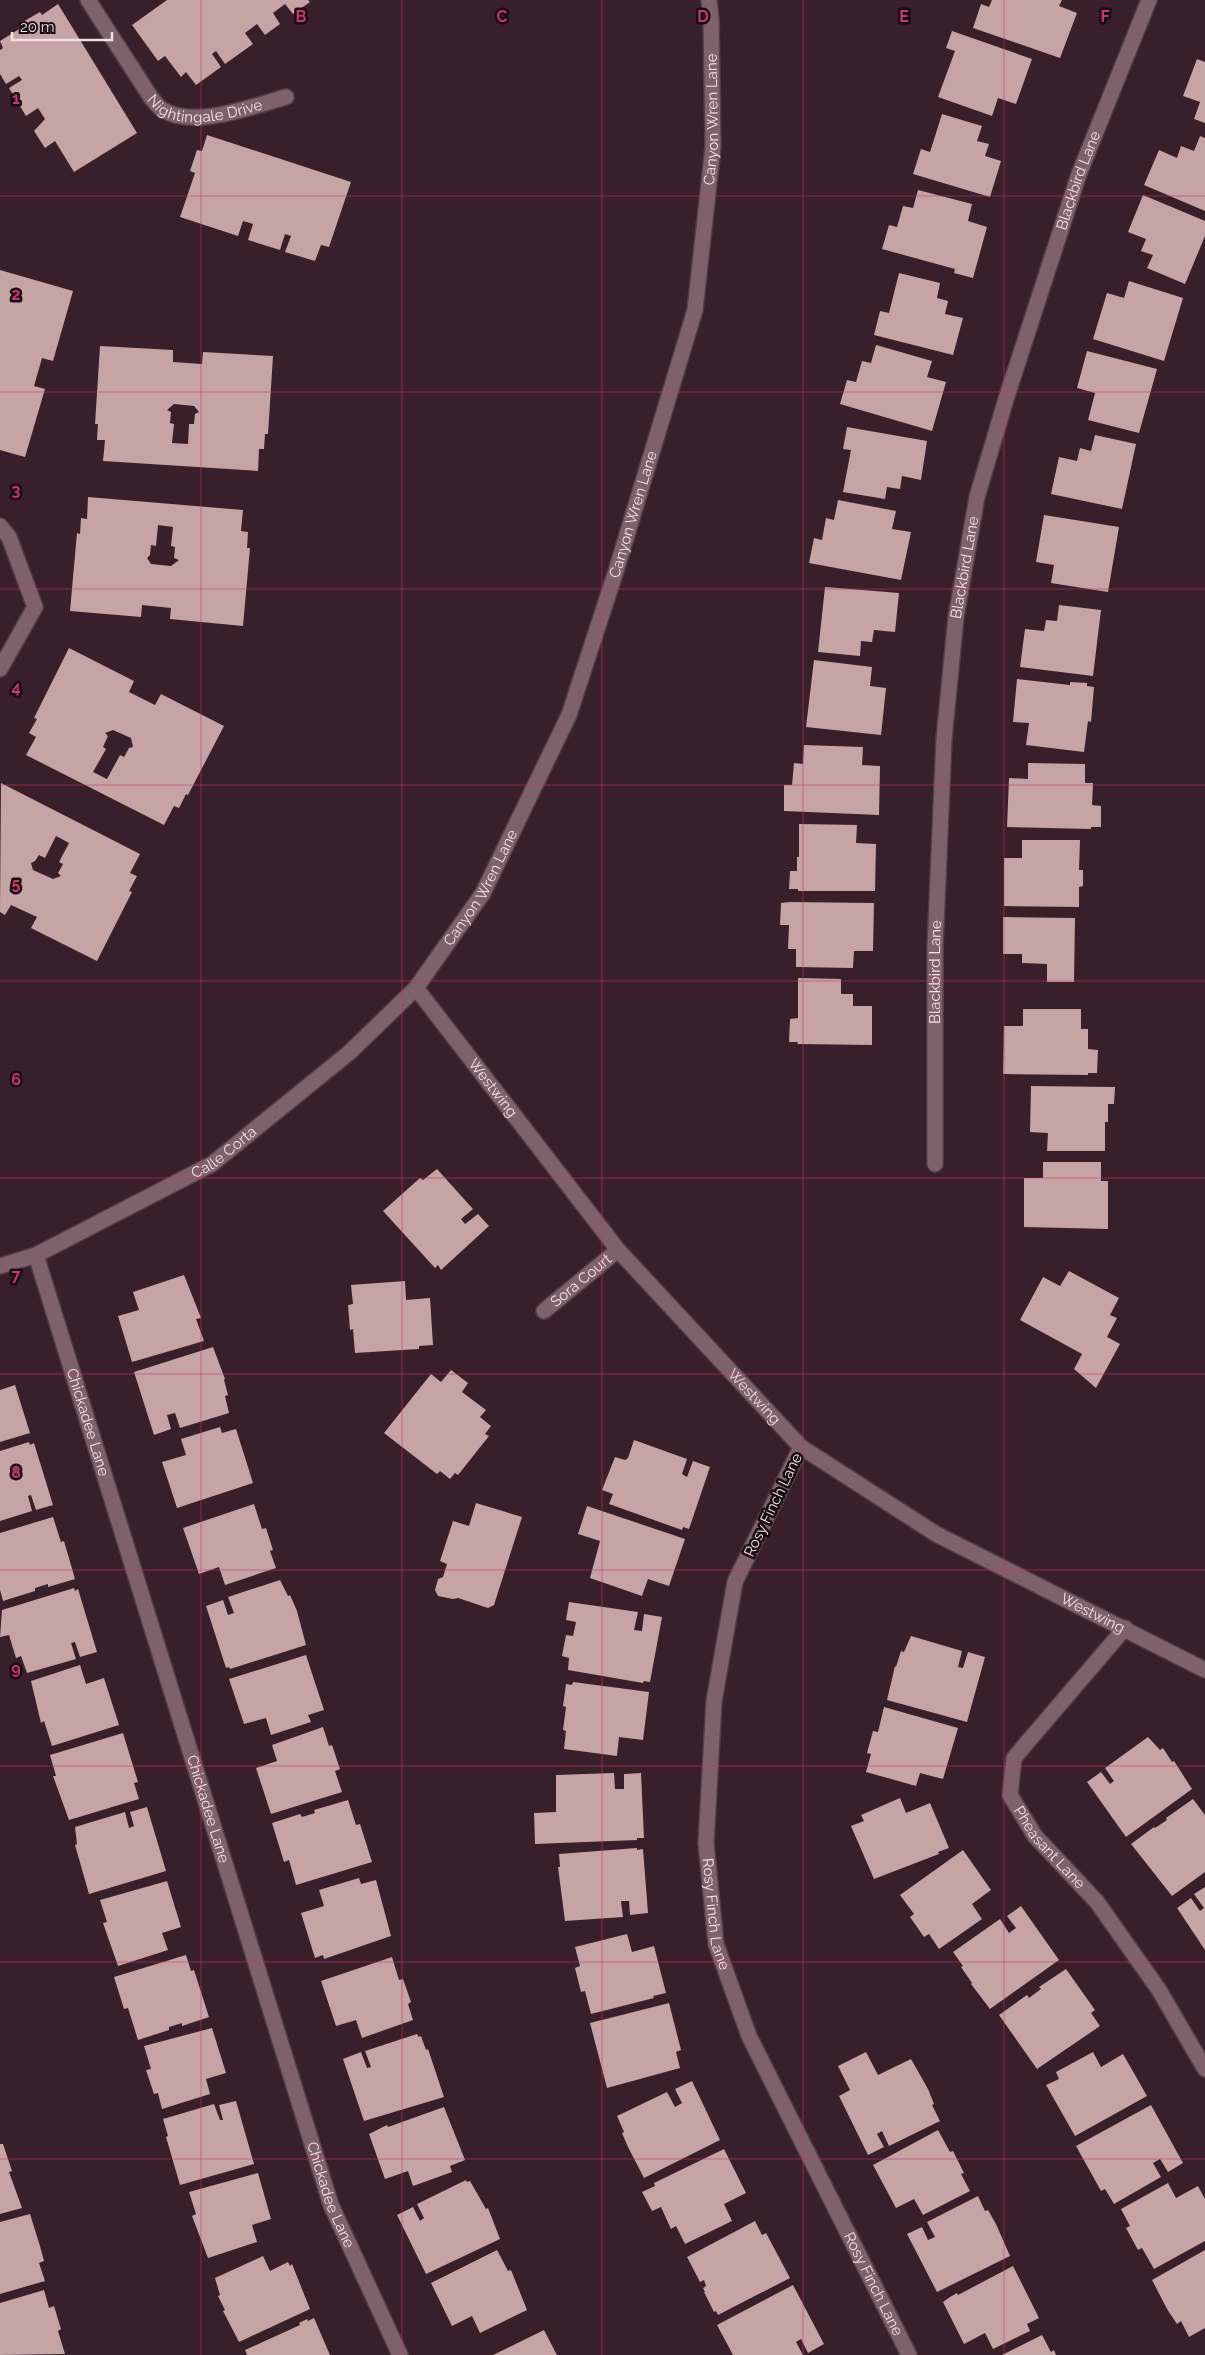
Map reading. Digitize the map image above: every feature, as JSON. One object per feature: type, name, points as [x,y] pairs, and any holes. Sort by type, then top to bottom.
[{"type":"street","name":"Nightingale Drive","points":[[88,0],[152,99],[162,110],[179,116],[207,117],[286,97]]},
{"type":"street","name":"Canyon Wren Lane","points":[[416,988],[483,893],[569,715],[616,570],[695,310],[712,147],[711,19],[709,0]]},
{"type":"street","name":"Blackbird Lane","points":[[936,1164],[936,948],[944,739],[956,617],[977,497],[1079,174],[1149,0]]},
{"type":"street","points":[[0,526],[8,537],[35,607],[0,668]]},
{"type":"street","name":"Westwing","points":[[416,988],[618,1250],[802,1447],[936,1534],[1205,1670]]},
{"type":"street","name":"Calle Corta","points":[[0,1266],[36,1256],[212,1164],[350,1052],[416,988]]},
{"type":"street","name":"Sora Court","points":[[544,1311],[618,1250]]},
{"type":"street","name":"Chickadee Lane","points":[[36,1256],[331,2205],[400,2355]]},
{"type":"street","name":"Rosy Finch Lane","points":[[802,1447],[735,1582],[717,1682],[714,1701],[706,1843],[716,1944],[749,2036],[909,2355]]},
{"type":"street","name":"Pheasant Lane","points":[[1125,1628],[1014,1758],[1010,1795],[1035,1836],[1097,1902],[1154,1982],[1205,2069]]},
{"type":"building","points":[[167,0],[308,0],[310,2],[293,14],[285,4],[273,13],[280,24],[265,35],[257,24],[245,33],[253,44],[225,64],[216,51],[212,54],[221,67],[196,85],[186,72],[181,77],[165,56],[158,61],[132,25]]},
{"type":"building","points":[[992,0],[1062,0],[1059,6],[1077,13],[1060,58],[973,28],[981,4],[989,7]]},
{"type":"building","points":[[58,4],[137,133],[74,172],[55,141],[45,148],[34,131],[45,119],[38,108],[26,116],[9,88],[22,80],[19,76],[6,84],[0,74],[0,50],[3,48],[0,41],[24,26],[21,23],[40,12],[42,15]]},
{"type":"building","points":[[952,31],[1032,59],[1016,104],[998,98],[992,116],[938,97],[955,51],[946,48]]},
{"type":"building","points":[[1197,59],[1205,62],[1205,123],[1194,119],[1200,102],[1183,96]]},
{"type":"building","points":[[942,114],[982,126],[977,141],[989,144],[985,156],[1001,161],[990,197],[913,174],[921,149],[930,152]]},
{"type":"building","points":[[207,135],[351,182],[329,247],[321,245],[315,261],[285,252],[291,236],[285,234],[280,250],[248,240],[253,224],[243,221],[238,236],[180,217],[195,173],[190,171],[197,150],[202,151]]},
{"type":"building","points":[[1200,136],[1205,138],[1205,211],[1144,185],[1159,150],[1177,158],[1181,146],[1194,151]]},
{"type":"building","points":[[918,190],[972,204],[968,221],[987,227],[973,278],[954,273],[955,269],[882,249],[889,225],[897,227],[903,206],[913,208]]},
{"type":"building","points":[[1143,195],[1205,221],[1205,236],[1185,284],[1147,268],[1153,255],[1141,251],[1146,239],[1128,232]]},
{"type":"building","points":[[0,270],[73,291],[53,361],[42,358],[34,386],[45,389],[25,457],[0,450]]},
{"type":"building","points":[[899,273],[940,283],[937,298],[948,301],[945,314],[963,318],[953,355],[874,335],[880,311],[889,313]]},
{"type":"building","points":[[1129,281],[1183,298],[1164,361],[1093,339],[1107,293],[1124,298]]},
{"type":"building","points":[[876,345],[932,361],[927,377],[946,382],[932,431],[840,404],[847,380],[856,382],[862,361],[871,363]]},
{"type":"building","points":[[100,346],[173,350],[173,362],[202,364],[203,352],[273,356],[268,434],[265,434],[264,449],[259,449],[258,471],[103,461],[105,440],[97,440],[98,424],[95,424]],"holes":[[[174,404],[194,406],[199,412],[195,414],[194,424],[189,424],[188,444],[172,443],[174,424],[170,423],[171,412],[167,410]]]},
{"type":"building","points":[[1087,351],[1157,369],[1139,433],[1088,420],[1095,393],[1077,388]]},
{"type":"building","points":[[847,427],[927,441],[921,480],[902,476],[900,489],[887,487],[885,499],[843,492],[851,450],[843,449]]},
{"type":"building","points":[[1095,435],[1136,444],[1122,509],[1051,494],[1059,457],[1077,461],[1080,448],[1091,451]]},
{"type":"building","points":[[88,497],[243,510],[241,531],[248,532],[247,548],[250,548],[243,626],[170,619],[171,608],[142,605],[141,617],[70,611],[77,533],[80,534],[81,518],[87,519]],"holes":[[[158,525],[173,527],[171,546],[175,547],[174,558],[179,560],[171,566],[151,564],[147,558],[150,555],[151,545],[156,546]]]},
{"type":"building","points":[[838,500],[896,511],[892,529],[911,532],[901,580],[809,563],[814,538],[822,540],[826,518],[834,520]]},
{"type":"building","points":[[1044,515],[1119,527],[1108,592],[1051,583],[1054,565],[1036,562]]},
{"type":"building","points":[[825,587],[899,593],[895,632],[874,630],[872,642],[861,641],[860,656],[818,652]]},
{"type":"building","points":[[1059,605],[1101,610],[1093,676],[1020,667],[1025,629],[1044,631],[1046,620],[1057,621]]},
{"type":"building","points":[[69,648],[134,681],[129,692],[155,705],[161,694],[224,726],[188,795],[186,794],[179,808],[174,806],[164,825],[26,755],[36,737],[29,733],[37,719],[34,718]],"holes":[[[113,730],[131,738],[133,747],[129,748],[124,757],[120,755],[107,779],[93,772],[106,749],[103,747],[108,736],[105,733]]]},
{"type":"building","points":[[814,660],[872,667],[870,686],[886,688],[881,735],[806,727]]},
{"type":"building","points":[[1017,679],[1070,685],[1070,682],[1087,683],[1087,686],[1094,687],[1091,722],[1088,721],[1084,752],[1026,745],[1029,723],[1013,722]]},
{"type":"building","points":[[804,745],[863,747],[862,765],[880,766],[879,815],[784,811],[784,785],[792,785],[794,763],[803,764]]},
{"type":"building","points":[[1028,763],[1085,764],[1085,783],[1093,783],[1092,805],[1101,806],[1101,827],[1091,827],[1091,829],[1007,827],[1009,778],[1028,779]]},
{"type":"building","points":[[1,783],[140,854],[130,873],[137,876],[129,891],[132,892],[97,961],[31,928],[37,917],[11,905],[5,915],[0,912]],"holes":[[[56,836],[69,843],[59,862],[63,864],[58,873],[61,876],[53,879],[33,870],[31,863],[39,855],[45,858]]]},
{"type":"building","points":[[799,824],[857,825],[856,843],[876,844],[875,891],[798,891],[798,889],[789,889],[790,871],[797,871]]},
{"type":"building","points":[[1022,840],[1080,840],[1079,870],[1083,870],[1083,886],[1079,887],[1079,907],[1004,906],[1004,858],[1022,858]]},
{"type":"building","points":[[781,903],[874,903],[873,951],[854,951],[853,968],[796,967],[796,949],[788,949],[789,925],[780,925]]},
{"type":"building","points":[[1003,917],[1075,918],[1074,982],[1047,982],[1047,964],[1022,963],[1022,954],[1003,954]]},
{"type":"building","points":[[798,978],[841,979],[841,994],[853,994],[853,1006],[872,1006],[872,1045],[797,1044],[798,1042],[789,1042],[790,1019],[798,1018]]},
{"type":"building","points":[[1023,1009],[1081,1009],[1081,1029],[1088,1029],[1088,1049],[1098,1050],[1097,1073],[1088,1073],[1088,1075],[1003,1074],[1004,1026],[1023,1026]]},
{"type":"building","points":[[1031,1086],[1115,1087],[1114,1104],[1108,1104],[1108,1122],[1105,1122],[1105,1151],[1047,1151],[1048,1133],[1030,1132]]},
{"type":"building","points":[[1043,1162],[1101,1162],[1101,1181],[1108,1181],[1108,1229],[1024,1227],[1024,1178],[1043,1178]]},
{"type":"building","points":[[437,1169],[473,1209],[461,1219],[465,1224],[478,1214],[489,1226],[441,1270],[438,1265],[435,1268],[383,1211],[420,1178],[423,1180]]},
{"type":"building","points":[[1069,1271],[1119,1298],[1110,1315],[1117,1318],[1107,1337],[1120,1344],[1096,1388],[1074,1369],[1082,1354],[1020,1320],[1043,1277],[1060,1286]]},
{"type":"building","points":[[184,1275],[201,1318],[196,1319],[204,1341],[132,1362],[118,1316],[139,1310],[133,1292]]},
{"type":"building","points":[[405,1281],[406,1300],[430,1298],[433,1345],[419,1346],[419,1349],[355,1353],[353,1329],[350,1330],[348,1305],[353,1304],[351,1285]]},
{"type":"building","points":[[213,1347],[225,1379],[228,1395],[225,1396],[229,1413],[180,1428],[175,1413],[167,1415],[171,1429],[154,1435],[134,1372]]},
{"type":"building","points":[[451,1370],[468,1383],[462,1392],[486,1410],[480,1417],[491,1426],[485,1434],[489,1436],[458,1475],[455,1473],[450,1479],[440,1471],[437,1474],[384,1433],[431,1374],[441,1382]]},
{"type":"building","points":[[15,1385],[30,1433],[0,1442],[0,1390]]},
{"type":"building","points":[[220,1427],[222,1433],[236,1429],[253,1483],[177,1508],[162,1462],[186,1455],[181,1439]]},
{"type":"building","points":[[634,1440],[687,1459],[682,1474],[687,1477],[693,1461],[710,1467],[689,1529],[683,1527],[682,1530],[609,1504],[613,1494],[602,1490],[615,1457],[625,1460],[628,1458]]},
{"type":"building","points":[[29,1442],[30,1445],[34,1443],[53,1505],[36,1510],[31,1495],[28,1496],[32,1511],[0,1521],[0,1451]]},
{"type":"building","points":[[476,1503],[522,1517],[494,1605],[488,1608],[458,1598],[438,1596],[435,1590],[438,1579],[443,1577],[447,1564],[440,1561],[453,1521],[469,1526]]},
{"type":"building","points":[[254,1504],[262,1529],[266,1528],[273,1550],[270,1551],[276,1568],[225,1585],[219,1567],[199,1574],[183,1528]]},
{"type":"building","points":[[587,1506],[685,1539],[669,1586],[648,1579],[642,1596],[590,1578],[600,1541],[578,1534]]},
{"type":"building","points":[[53,1517],[61,1542],[64,1541],[75,1579],[48,1587],[48,1584],[35,1588],[35,1591],[3,1601],[0,1590],[0,1533]]},
{"type":"building","points":[[280,1580],[288,1596],[290,1595],[297,1611],[306,1645],[230,1669],[229,1667],[226,1668],[206,1606],[223,1600],[228,1615],[234,1613],[228,1597]]},
{"type":"building","points":[[74,1588],[75,1591],[78,1589],[97,1652],[80,1657],[75,1642],[71,1643],[76,1659],[27,1673],[21,1656],[16,1658],[9,1635],[0,1637],[2,1610]]},
{"type":"building","points":[[569,1602],[638,1612],[634,1630],[642,1631],[644,1614],[662,1617],[650,1682],[644,1681],[643,1683],[568,1670],[569,1658],[562,1656],[566,1635],[573,1636],[576,1622],[566,1620]]},
{"type":"building","points":[[911,1636],[962,1651],[958,1667],[963,1668],[968,1652],[985,1657],[967,1722],[887,1700],[895,1666],[901,1651],[904,1652]]},
{"type":"building","points":[[306,1655],[324,1710],[308,1715],[311,1722],[271,1735],[266,1718],[244,1724],[229,1679]]},
{"type":"building","points":[[80,1665],[86,1684],[104,1678],[119,1725],[52,1746],[44,1721],[41,1723],[31,1681]]},
{"type":"building","points":[[573,1682],[649,1692],[643,1740],[619,1737],[617,1756],[564,1749],[566,1731],[563,1730],[566,1707],[563,1706],[566,1684],[572,1685]]},
{"type":"building","points":[[884,1707],[958,1728],[943,1779],[920,1773],[916,1786],[866,1772],[871,1754],[867,1753],[873,1731],[878,1732]]},
{"type":"building","points":[[323,1727],[329,1746],[332,1745],[340,1769],[335,1771],[342,1792],[271,1814],[256,1768],[277,1761],[272,1745]]},
{"type":"building","points":[[123,1733],[138,1782],[134,1783],[139,1799],[69,1820],[53,1776],[56,1776],[50,1755]]},
{"type":"building","points":[[1148,1737],[1160,1750],[1163,1748],[1172,1762],[1174,1761],[1192,1789],[1126,1837],[1087,1782],[1101,1772],[1110,1784],[1114,1781],[1105,1768]]},
{"type":"building","points":[[614,1773],[615,1789],[624,1789],[624,1774],[641,1773],[644,1838],[637,1838],[637,1840],[535,1844],[534,1813],[556,1812],[556,1775]]},
{"type":"building","points":[[900,1798],[906,1813],[930,1803],[949,1848],[938,1852],[939,1854],[874,1879],[851,1826],[864,1821],[861,1815]]},
{"type":"building","points":[[1193,1799],[1205,1815],[1205,1872],[1172,1896],[1131,1844],[1167,1820],[1166,1818]]},
{"type":"building","points":[[348,1800],[356,1825],[360,1824],[372,1862],[296,1885],[289,1860],[284,1862],[272,1823],[300,1814],[302,1817],[315,1813],[314,1810]]},
{"type":"building","points":[[147,1807],[166,1871],[89,1894],[75,1845],[77,1844],[75,1827],[125,1812],[129,1828],[134,1826],[130,1812]]},
{"type":"building","points":[[637,1848],[637,1850],[643,1849],[648,1913],[630,1915],[629,1901],[621,1901],[623,1917],[565,1921],[558,1867],[560,1867],[559,1854]]},
{"type":"building","points":[[963,1850],[991,1890],[972,1904],[982,1919],[939,1949],[929,1934],[924,1937],[910,1917],[914,1914],[900,1895]]},
{"type":"building","points":[[359,1878],[361,1884],[376,1880],[391,1936],[324,1959],[323,1955],[315,1958],[301,1913],[324,1906],[319,1890]]},
{"type":"building","points":[[167,1881],[181,1927],[162,1933],[168,1950],[118,1966],[103,1923],[107,1922],[100,1900]]},
{"type":"building","points":[[1205,1887],[1205,1950],[1177,1908],[1191,1898],[1200,1911],[1204,1908],[1194,1894]]},
{"type":"building","points":[[1021,1906],[1059,1960],[990,2009],[971,1984],[961,1967],[963,1966],[953,1952],[1000,1919],[1009,1933],[1016,1928],[1007,1916]]},
{"type":"building","points":[[627,1934],[632,1952],[654,1946],[666,1993],[653,1996],[654,1998],[591,2014],[585,1991],[581,1992],[575,1968],[580,1966],[575,1947]]},
{"type":"building","points":[[186,1955],[191,1971],[194,1970],[209,2017],[182,2026],[182,2023],[169,2027],[169,2030],[138,2040],[128,2008],[124,2009],[114,1977]]},
{"type":"building","points":[[392,1957],[399,1980],[403,1979],[411,2002],[408,2004],[413,2020],[362,2038],[356,2020],[336,2026],[321,1981]]},
{"type":"building","points":[[1066,1969],[1095,2010],[1091,2013],[1100,2026],[1037,2069],[999,2015],[1027,1995],[1029,1998],[1041,1989],[1039,1987]]},
{"type":"building","points":[[669,2003],[681,2050],[676,2052],[680,2068],[607,2088],[590,2023]]},
{"type":"building","points":[[212,2028],[226,2073],[206,2079],[210,2094],[162,2109],[158,2093],[154,2094],[146,2070],[151,2069],[144,2046]]},
{"type":"building","points":[[417,2034],[419,2037],[421,2036],[426,2050],[428,2049],[444,2097],[364,2121],[343,2059],[361,2052],[367,2068],[371,2067],[365,2051]]},
{"type":"building","points":[[866,2052],[878,2075],[911,2059],[928,2089],[934,2104],[932,2105],[940,2121],[889,2146],[882,2131],[877,2134],[884,2147],[868,2155],[839,2096],[850,2090],[838,2066]]},
{"type":"building","points":[[1093,2052],[1101,2067],[1123,2054],[1147,2096],[1075,2136],[1046,2085],[1059,2079],[1056,2072]]},
{"type":"building","points":[[692,2081],[720,2140],[644,2178],[628,2147],[617,2116],[667,2092],[675,2107],[682,2103],[675,2089]]},
{"type":"building","points":[[236,2101],[254,2164],[180,2185],[166,2137],[168,2136],[163,2119],[214,2104],[220,2120],[223,2120],[219,2105]]},
{"type":"building","points":[[1151,2105],[1183,2163],[1168,2172],[1160,2159],[1153,2163],[1161,2177],[1114,2204],[1105,2189],[1101,2191],[1076,2146]]},
{"type":"building","points":[[444,2107],[465,2160],[450,2166],[452,2172],[413,2186],[408,2171],[385,2179],[369,2134],[387,2125],[388,2127]]},
{"type":"building","points":[[938,2130],[950,2152],[953,2151],[964,2173],[961,2174],[970,2191],[923,2215],[914,2199],[896,2208],[873,2165]]},
{"type":"building","points":[[0,2144],[3,2144],[12,2171],[9,2172],[22,2208],[0,2214]]},
{"type":"building","points":[[724,2149],[746,2193],[724,2204],[732,2221],[685,2244],[676,2226],[671,2229],[661,2207],[652,2211],[642,2192],[655,2186],[654,2183]]},
{"type":"building","points":[[258,2173],[271,2219],[252,2225],[257,2242],[208,2258],[192,2216],[196,2214],[189,2192]]},
{"type":"building","points":[[466,2180],[467,2182],[470,2181],[486,2209],[488,2208],[500,2239],[426,2274],[397,2215],[413,2207],[420,2221],[424,2218],[417,2204]]},
{"type":"building","points":[[1168,2183],[1176,2198],[1198,2186],[1205,2199],[1205,2241],[1154,2269],[1142,2248],[1138,2250],[1126,2228],[1130,2226],[1121,2209]]},
{"type":"building","points":[[978,2196],[985,2211],[988,2210],[996,2224],[1010,2256],[937,2292],[907,2234],[922,2227],[928,2240],[935,2237],[927,2222]]},
{"type":"building","points":[[30,2214],[44,2261],[39,2263],[45,2281],[0,2294],[0,2222]]},
{"type":"building","points":[[755,2221],[762,2235],[766,2233],[790,2278],[718,2315],[716,2311],[714,2312],[704,2292],[703,2288],[706,2286],[704,2280],[700,2282],[687,2257]]},
{"type":"building","points":[[497,2250],[508,2271],[511,2270],[527,2310],[480,2333],[472,2316],[452,2326],[431,2283]]},
{"type":"building","points":[[1205,2250],[1205,2328],[1189,2337],[1181,2321],[1177,2324],[1167,2309],[1152,2280]]},
{"type":"building","points":[[263,2256],[270,2271],[288,2262],[290,2266],[292,2264],[310,2309],[239,2342],[223,2311],[225,2310],[218,2296],[220,2295],[215,2278]]},
{"type":"building","points":[[1013,2266],[1039,2318],[1027,2324],[1030,2331],[993,2349],[985,2333],[964,2344],[943,2302],[957,2293],[958,2295]]},
{"type":"building","points":[[793,2285],[824,2344],[808,2353],[801,2339],[796,2342],[803,2355],[733,2355],[717,2325]]},
{"type":"building","points":[[44,2290],[49,2308],[54,2306],[61,2329],[58,2331],[65,2354],[0,2355],[0,2303]]},
{"type":"building","points":[[314,2318],[330,2355],[247,2355],[245,2350],[300,2325],[299,2323],[307,2319],[308,2321]]},
{"type":"building","points":[[544,2330],[557,2355],[493,2355]]},
{"type":"building","points":[[1042,2335],[1051,2352],[1054,2350],[1056,2355],[1002,2355]]}]
